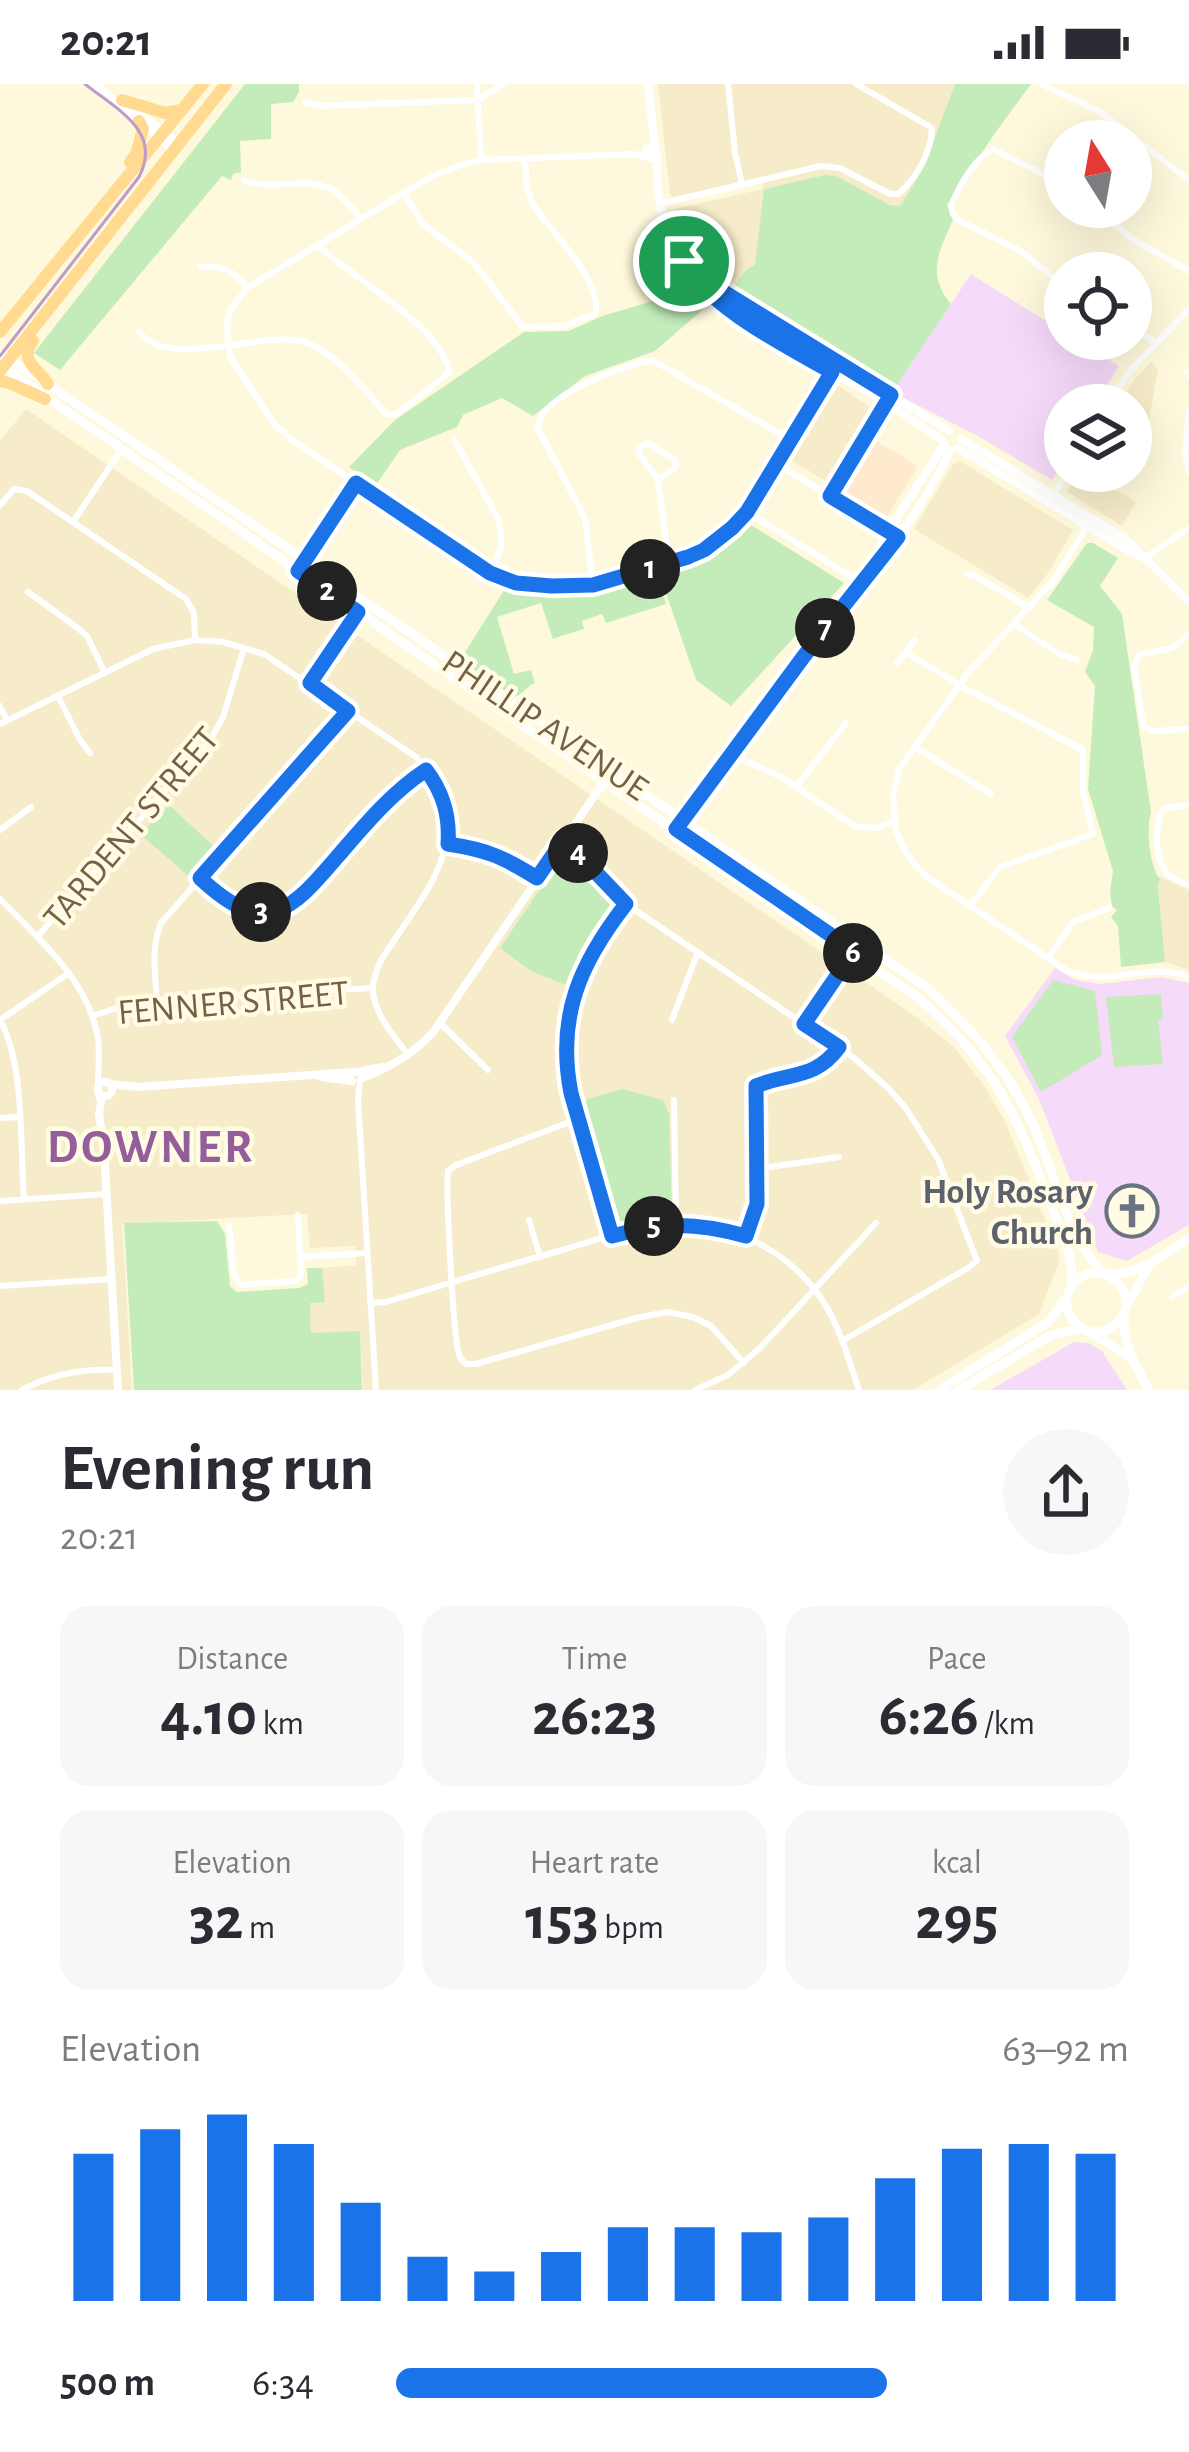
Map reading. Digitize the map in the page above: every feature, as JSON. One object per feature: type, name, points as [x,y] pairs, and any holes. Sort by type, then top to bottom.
[{"type":"highway","points":[[0,332],[203,84]]},
{"type":"highway","points":[[47,391],[9,382],[2,367],[226,84]]},
{"type":"highway","points":[[122,100],[165,113],[182,110]]},
{"type":"highway","points":[[95,218],[101,200],[136,154],[142,129],[139,121]]},
{"type":"highway","points":[[47,391],[26,354],[58,310],[62,296]]},
{"type":"main road","points":[[98,84],[175,146]]},
{"type":"main road","points":[[98,84],[161,135]]},
{"type":"main road","name":"PHILLIP AVENUE","points":[[2,367],[128,439],[305,560],[362,607],[604,780],[861,940],[944,1003],[1003,1070],[1035,1129],[1086,1254],[1104,1274]]},
{"type":"main road","name":"PHILLIP AVENUE","points":[[47,391],[121,450],[298,571],[362,607],[612,770],[939,1015],[992,1077],[1024,1135],[1073,1261],[1070,1289]]},
{"type":"main road","points":[[939,1390],[1049,1322],[1083,1276],[1126,1273],[1189,1240]]},
{"type":"main road","points":[[959,1390],[1046,1338],[1113,1327],[1150,1262]]},
{"type":"main road","points":[[1104,1274],[1120,1284],[1126,1295],[1124,1331],[1132,1360],[1149,1390]]},
{"type":"main road","points":[[1070,1289],[1068,1311],[1074,1322],[1132,1360]]},
{"type":"street","points":[[477,84],[481,160]]},
{"type":"street","points":[[305,102],[319,106],[478,100],[504,84]]},
{"type":"street","points":[[647,84],[650,153],[659,203],[684,261],[951,442],[1126,539],[1189,602]]},
{"type":"street","points":[[737,84],[728,84],[742,184]]},
{"type":"street","points":[[659,203],[832,166],[890,194],[902,192],[922,164],[932,128],[856,84]]},
{"type":"street","points":[[1041,84],[1100,112],[1189,180]]},
{"type":"street","points":[[1044,174],[993,149],[965,178],[951,210],[958,220],[1019,250],[1044,270]]},
{"type":"street","points":[[650,153],[481,160],[445,171],[247,288],[227,320],[228,345],[239,371],[282,432],[490,573],[516,583],[568,587],[593,585],[669,563],[704,550],[732,528],[747,512],[835,367]]},
{"type":"street","points":[[403,194],[423,224],[474,263],[524,327],[590,318],[598,311],[596,296],[589,279],[532,203],[525,159]]},
{"type":"street","points":[[244,180],[326,187],[361,219]]},
{"type":"street","points":[[1119,228],[1189,271]]},
{"type":"street","points":[[139,332],[148,343],[175,349],[283,340],[310,344],[349,373],[389,415],[397,414],[449,373],[448,363],[418,323],[318,245]]},
{"type":"street","points":[[200,267],[227,268],[247,288]]},
{"type":"street","points":[[1121,384],[1189,309]]},
{"type":"street","points":[[1152,340],[1157,343]]},
{"type":"street","points":[[593,585],[585,518],[537,427],[551,406],[591,380],[652,360],[791,441]]},
{"type":"street","points":[[830,496],[888,398]]},
{"type":"street","points":[[1189,411],[1189,473]]},
{"type":"street","points":[[73,522],[128,439]]},
{"type":"street","points":[[454,439],[499,520],[502,546],[490,573]]},
{"type":"street","points":[[680,824],[879,563],[951,442]]},
{"type":"street","points":[[658,480],[676,465],[647,443],[639,448],[640,455],[658,480],[669,563]]},
{"type":"street","points":[[777,464],[893,534]]},
{"type":"street","points":[[298,571],[356,483]]},
{"type":"street","points":[[0,506],[21,488],[186,599],[194,613],[195,640]]},
{"type":"street","points":[[1051,498],[1055,492]]},
{"type":"street","points":[[747,512],[860,582]]},
{"type":"street","points":[[1090,521],[1054,580],[959,685],[915,747],[895,781],[894,822],[905,853],[916,866],[1080,977],[1161,971],[1189,976]]},
{"type":"street","points":[[1145,558],[1189,528]]},
{"type":"street","points":[[966,574],[1030,608]]},
{"type":"street","points":[[28,592],[80,628],[105,673]]},
{"type":"street","points":[[310,683],[362,607]]},
{"type":"street","points":[[1014,624],[1059,654],[1077,660]]},
{"type":"street","points":[[1189,634],[1172,648],[1139,655],[1134,668],[1144,727],[1189,729]]},
{"type":"street","points":[[0,706],[3,722],[153,650],[195,640],[223,642],[264,654],[416,757],[443,798],[448,844],[437,876],[379,964],[373,988],[383,1020],[408,1055]]},
{"type":"street","points":[[897,663],[915,640]]},
{"type":"street","name":"TARDENT STREET","points":[[37,937],[212,737],[244,648]]},
{"type":"street","points":[[906,652],[959,685],[1081,746],[1084,754],[1083,792],[1093,834],[1000,867],[970,906]]},
{"type":"street","points":[[58,695],[91,753]]},
{"type":"street","points":[[157,1000],[154,958],[158,931],[167,914],[348,711]]},
{"type":"street","points":[[796,787],[846,723]]},
{"type":"street","points":[[915,747],[991,794]]},
{"type":"street","points":[[730,754],[782,777],[854,826],[876,828],[894,822]]},
{"type":"street","points":[[200,878],[225,901],[245,910],[267,912],[288,906],[317,881],[388,800],[426,770]]},
{"type":"street","points":[[98,1088],[103,1096],[110,1089],[356,1077],[408,1055],[440,1022],[612,770]]},
{"type":"street","points":[[1189,805],[1164,808],[1156,828],[1163,867],[1189,885]]},
{"type":"street","points":[[0,830],[31,807]]},
{"type":"street","points":[[564,839],[626,904],[839,1047],[888,1088],[931,1145],[946,1173],[977,1261],[842,1341]]},
{"type":"street","points":[[448,844],[501,856],[537,878]]},
{"type":"street","points":[[0,899],[69,973],[92,1016],[100,1065],[110,1089],[102,1127]]},
{"type":"street","points":[[612,1236],[567,1072],[566,1037],[577,985],[626,904]]},
{"type":"street","points":[[1048,958],[1073,922],[1109,908]]},
{"type":"street","points":[[804,1024],[861,940]]},
{"type":"street","points":[[672,1020],[698,952]]},
{"type":"street","points":[[24,1199],[14,1054],[0,1020],[69,973]]},
{"type":"street","name":"FENNER STREET","points":[[92,1016],[157,1000],[373,988]]},
{"type":"street","points":[[440,1022],[488,1070]]},
{"type":"street","points":[[746,1236],[756,1209],[756,1086],[811,1072],[839,1047]]},
{"type":"street","points":[[100,1065],[99,1114],[118,1390]]},
{"type":"street","points":[[356,1077],[376,1390]]},
{"type":"street","points":[[674,1100],[676,1223]]},
{"type":"street","points":[[0,1118],[18,1117]]},
{"type":"street","points":[[578,1119],[448,1171],[461,1360],[476,1364],[668,1312],[711,1326],[744,1363]]},
{"type":"street","points":[[756,1169],[838,1157]]},
{"type":"street","points":[[0,1201],[107,1194]]},
{"type":"street","points":[[229,1225],[237,1282],[296,1281],[301,1276],[298,1215]]},
{"type":"street","points":[[529,1220],[540,1257]]},
{"type":"street","points":[[370,1303],[612,1236],[676,1223],[710,1226],[746,1236],[796,1269],[827,1308],[859,1390]]},
{"type":"street","points":[[695,1390],[744,1363],[876,1223]]},
{"type":"street","points":[[300,1257],[367,1253]]},
{"type":"street","points":[[0,1286],[112,1280]]},
{"type":"street","points":[[1172,1297],[1189,1287]]},
{"type":"street","points":[[22,1390],[75,1371],[117,1370]]},
{"type":"shaded area","points":[[658,84],[955,84],[923,169],[900,206],[835,176],[765,189],[755,264],[733,288],[696,258],[672,213],[763,189],[762,177],[674,197],[670,194]]},
{"type":"shaded area","points":[[971,274],[1044,320],[1044,360],[1109,360],[1119,366],[1108,384],[1044,384],[1044,475],[892,392]]},
{"type":"shaded area","points":[[1151,362],[1158,369],[1152,403],[1152,384],[1132,384]]},
{"type":"shaded area","points":[[835,386],[874,410],[829,483],[791,457]]},
{"type":"shaded area","points":[[26,409],[953,1046],[1005,1121],[1059,1254],[1039,1314],[913,1390],[363,1390],[360,1331],[311,1334],[309,1303],[324,1301],[322,1268],[356,1265],[355,1246],[310,1248],[307,1214],[122,1224],[132,1390],[0,1390],[0,441]]},
{"type":"shaded area","points":[[869,437],[918,466],[882,525],[833,494]]},
{"type":"shaded area","points":[[960,461],[1073,530],[1028,598],[914,529],[953,464]]},
{"type":"shaded area","points":[[1067,492],[1119,492],[1136,502],[1122,526]]},
{"type":"shaded area","points":[[1161,877],[1189,890],[1189,970],[1165,962]]},
{"type":"shaded area","points":[[1055,968],[1075,980],[1100,984],[1161,977],[1189,983],[1189,1225],[1127,1261],[1098,1252],[1039,1099],[1005,1036]]},
{"type":"shaded area","points":[[1074,1342],[1102,1351],[1127,1390],[990,1390]]},
{"type":"green space","points":[[245,84],[299,84],[299,92],[293,102],[271,104],[271,139],[240,141],[241,172],[231,180],[222,176],[60,370],[34,353]]},
{"type":"green space","points":[[955,84],[1031,84],[947,205],[953,220],[937,272],[951,304],[896,386],[733,288],[755,264],[764,189],[836,176],[900,206],[923,169]]},
{"type":"green space","points":[[684,280],[708,305],[655,351],[585,376],[533,416],[502,398],[463,415],[457,427],[400,450],[376,485],[349,467],[395,420],[524,332],[569,331],[650,302]]},
{"type":"green space","points":[[748,523],[844,583],[731,706],[696,680],[659,573],[710,554]]},
{"type":"green space","points":[[1087,543],[1118,558],[1100,586],[1122,614],[1151,812],[1151,854],[1161,877],[1165,962],[1121,967],[1118,926],[1111,917],[1117,910],[1110,892],[1113,871],[1088,789],[1095,686],[1085,672],[1094,627],[1047,600]]},
{"type":"green space","points":[[656,570],[666,604],[606,623],[602,614],[582,621],[584,629],[553,639],[541,603],[497,617],[514,674],[531,670],[535,683],[517,696],[460,660],[508,584],[583,589]]},
{"type":"green space","points":[[169,805],[219,851],[192,879],[140,834]]},
{"type":"green space","points":[[566,856],[573,857],[615,908],[571,987],[531,971],[500,948]]},
{"type":"green space","points":[[1053,980],[1095,991],[1102,1055],[1041,1092],[1012,1037]]},
{"type":"green space","points":[[1161,994],[1163,1019],[1158,1020],[1163,1064],[1114,1067],[1106,997]]},
{"type":"green space","points":[[622,1089],[663,1100],[669,1114],[672,1214],[668,1219],[617,1228],[578,1102]]},
{"type":"green space","points":[[217,1221],[225,1234],[230,1286],[237,1292],[299,1288],[308,1284],[307,1268],[322,1268],[325,1302],[310,1303],[311,1333],[360,1331],[362,1390],[134,1390],[124,1223]]},
{"type":"tram line","points":[[0,356],[139,177],[145,161],[141,134],[133,123],[85,84]]},
{"type":"place","name":"Holy Rosary Church","points":[[1132,1211]]},
{"type":"district","name":"DOWNER","points":[[151,1145]]},
{"type":"route","points":[[684,261],[722,291],[891,395],[830,496],[898,537],[676,829],[854,951],[804,1024],[839,1047],[811,1072],[756,1086],[757,1204],[746,1236],[676,1223],[612,1236],[571,1093],[566,1037],[577,985],[626,904],[564,839],[537,878],[501,856],[448,844],[443,798],[426,770],[388,800],[317,881],[288,906],[267,912],[245,910],[225,901],[200,878],[348,711],[310,683],[358,612],[298,571],[356,483],[490,573],[506,581],[552,586],[593,585],[688,557],[704,550],[747,512],[832,372],[716,301],[684,261]]}]
